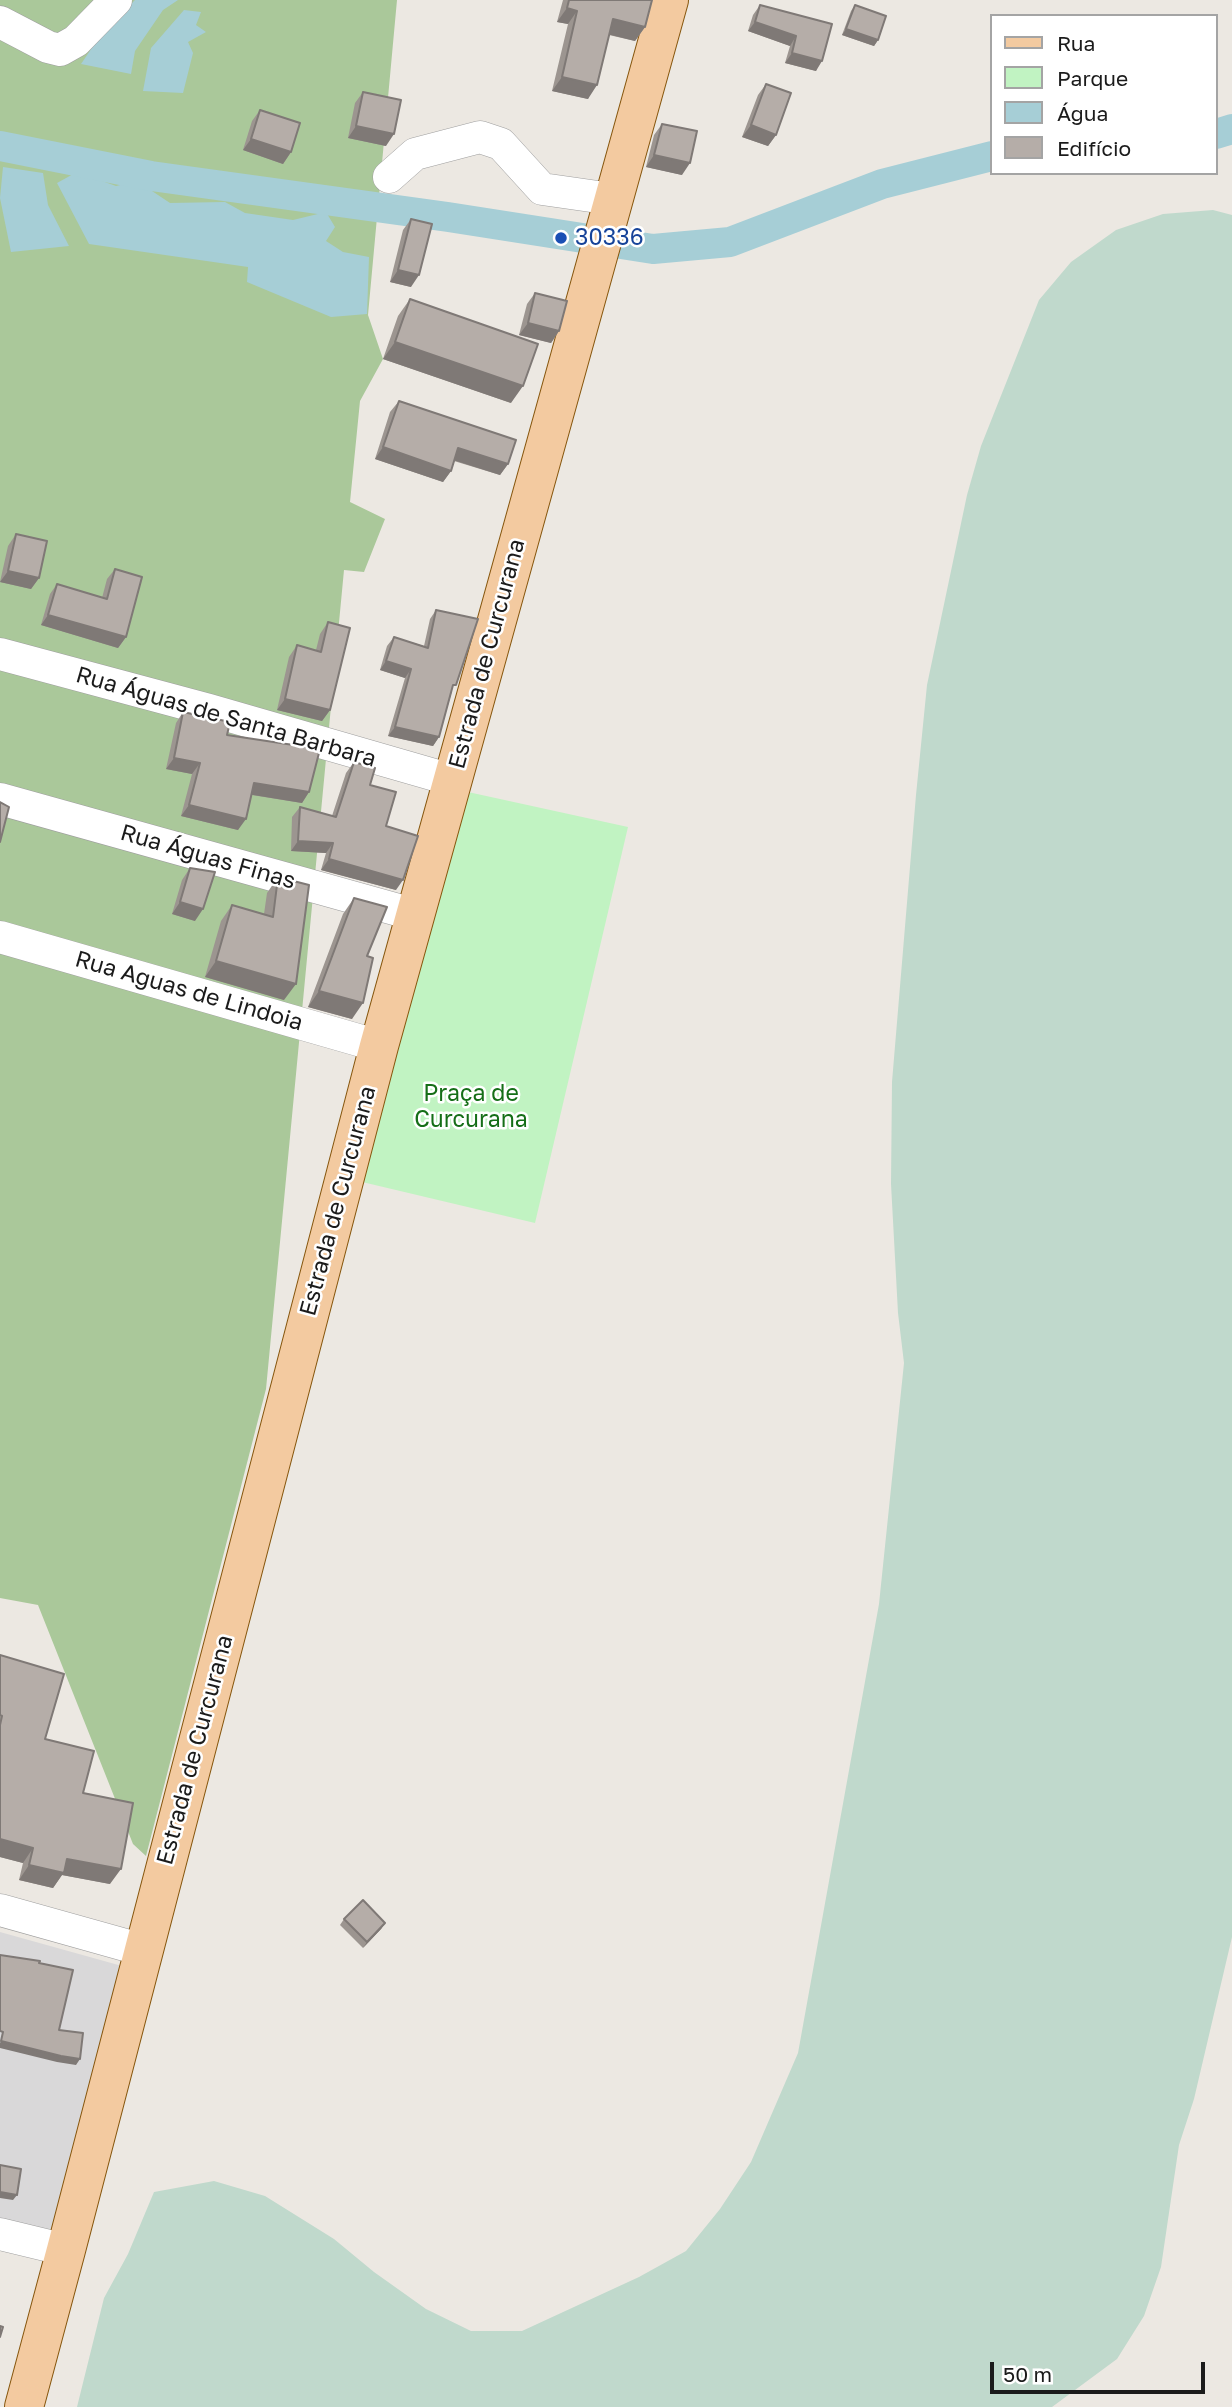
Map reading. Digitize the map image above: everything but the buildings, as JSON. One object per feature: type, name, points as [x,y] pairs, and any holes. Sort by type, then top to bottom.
[{"type":"main road","name":"Estrada de Curcurana","points":[[24,2407],[379,1045],[669,0]]},
{"type":"street","points":[[0,22],[48,47],[60,50],[76,41],[116,0]]},
{"type":"street","points":[[389,177],[415,154],[480,138],[501,144],[542,189],[610,207]]},
{"type":"street","name":"Rua Águas de Santa Barbara","points":[[0,654],[209,710],[452,780]]},
{"type":"street","name":"Rua Águas Finas","points":[[0,799],[416,915]]},
{"type":"street","name":"Rua Aguas de Lindoia","points":[[0,937],[379,1045]]},
{"type":"street","points":[[0,1910],[142,1950]]},
{"type":"street","points":[[0,2234],[66,2250]]},
{"type":"shaded area","points":[[0,1932],[122,1966],[55,2236],[0,2222]]},
{"type":"green space","points":[[0,0],[397,0],[368,315],[383,359],[360,401],[350,502],[385,519],[364,572],[344,570],[266,1389],[146,1856],[133,1844],[38,1605],[0,1598]]},
{"type":"green space","points":[[1213,210],[1232,215],[1232,1937],[1194,2099],[1179,2145],[1161,2267],[1144,2316],[1117,2359],[1052,2407],[77,2407],[104,2298],[128,2254],[154,2192],[214,2181],[265,2196],[334,2239],[426,2309],[471,2331],[522,2331],[639,2277],[686,2251],[720,2209],[751,2162],[798,2053],[879,1604],[904,1363],[898,1313],[891,1184],[892,1082],[927,685],[967,495],[981,446],[1039,300],[1071,262],[1116,230],[1163,214]]},
{"type":"green space","name":"Praça de Curcurana","points":[[468,792],[628,827],[535,1223],[358,1181]]},
{"type":"water","points":[[135,0],[178,0],[163,10],[135,51],[131,74],[81,64],[102,33]]},
{"type":"water","points":[[184,10],[201,12],[196,25],[206,32],[188,42],[193,53],[183,93],[143,91],[151,48]]},
{"type":"water","points":[[3,167],[43,173],[48,205],[69,246],[11,252],[0,198]]},
{"type":"water","points":[[77,172],[116,186],[137,181],[170,203],[225,202],[245,213],[293,220],[326,212],[335,227],[326,241],[343,252],[369,257],[367,314],[331,317],[247,282],[248,267],[89,244],[57,183]]},
{"type":"waterway","points":[[1218,133],[1232,129]]},
{"type":"waterway","points":[[0,146],[151,176],[448,217],[653,249],[730,242],[882,184],[990,157]]},
{"type":"place","name":"30336","points":[[561,238]]}]
